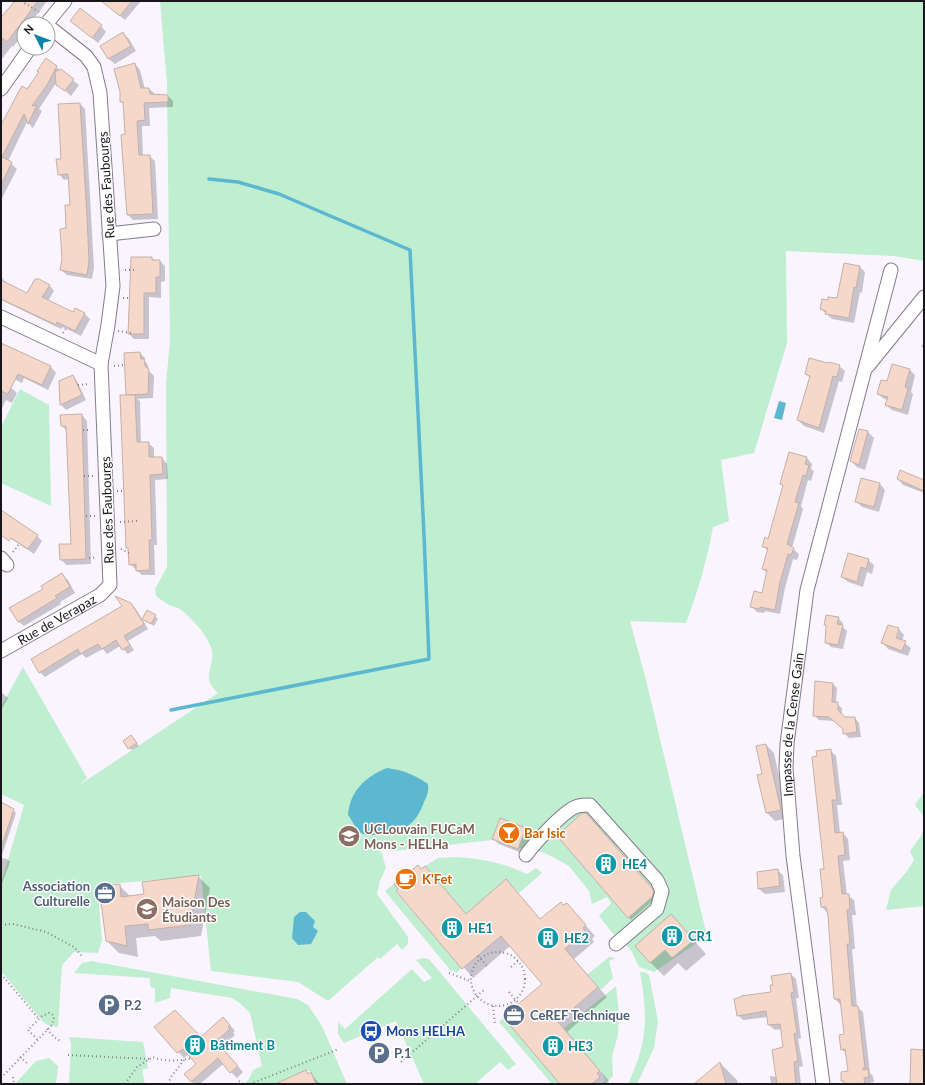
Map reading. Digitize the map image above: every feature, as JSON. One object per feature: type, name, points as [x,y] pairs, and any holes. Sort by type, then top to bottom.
[{"type":"street","points":[[53,16],[65,1]]},
{"type":"street","name":"Rue des Faubourgs","points":[[56,30],[86,56],[94,67],[100,93],[113,286],[101,364],[110,585]]},
{"type":"street","points":[[1,89],[24,56]]},
{"type":"street","points":[[109,234],[154,229]]},
{"type":"street","name":"Impasse de la Cense Gain","points":[[823,1084],[793,856],[786,768],[787,744],[807,590],[891,270]]},
{"type":"street","name":"Impasse de la Cense Gain","points":[[864,371],[924,297]]},
{"type":"street","points":[[1,317],[101,364]]},
{"type":"street","name":"Rue de Verapaz","points":[[1,651],[100,595],[110,585]]},
{"type":"street","points":[[526,855],[534,844],[557,820],[576,806],[590,805],[657,880],[662,892],[657,909],[616,944]]},
{"type":"path","points":[[21,1],[39,16]]},
{"type":"path","points":[[107,523],[138,521]]},
{"type":"path","points":[[1,925],[13,924],[46,932],[74,947],[82,956]]},
{"type":"path","points":[[499,952],[512,956],[518,961],[525,975],[525,983],[523,990],[515,1000],[506,1005],[493,1006],[484,1003],[472,988],[471,981],[473,968],[481,958],[486,955],[499,952]]},
{"type":"path","points":[[478,956],[486,966]]},
{"type":"path","points":[[510,967],[520,959]]},
{"type":"path","points":[[449,973],[471,981]]},
{"type":"path","points":[[1,974],[39,1019]]},
{"type":"path","points":[[401,1062],[484,990]]},
{"type":"path","points":[[508,992],[519,1004]]},
{"type":"path","points":[[493,1006],[494,1025]]},
{"type":"path","points":[[1,1078],[53,1022],[53,1015],[49,1013],[46,1014],[28,1030],[37,1039]]},
{"type":"path","points":[[47,1029],[54,1037],[62,1042]]},
{"type":"path","points":[[250,1084],[339,1049]]},
{"type":"path","points":[[68,1055],[150,1059],[153,1057],[161,1060],[184,1060],[191,1058]]},
{"type":"path","points":[[20,1058],[27,1063]]},
{"type":"path","points":[[125,1084],[137,1067],[150,1059]]},
{"type":"path","points":[[168,1084],[171,1077],[184,1060]]},
{"type":"path","points":[[13,1077],[14,1084]]},
{"type":"path","points":[[239,1081],[244,1084]]},
{"type":"green space","points":[[160,1],[924,1],[924,261],[894,256],[786,251],[787,343],[754,453],[721,460],[729,521],[713,527],[702,575],[686,623],[630,621],[646,680],[707,936],[654,972],[639,967],[632,952],[620,936],[614,935],[599,916],[611,903],[607,897],[592,904],[589,891],[569,866],[533,848],[525,849],[492,840],[394,851],[381,850],[386,868],[380,881],[377,894],[408,937],[408,944],[402,950],[397,944],[380,959],[378,957],[328,1001],[298,982],[211,971],[201,876],[97,885],[102,940],[98,953],[74,952],[62,965],[58,1027],[45,1024],[1,971],[1,884],[24,805],[1,794],[1,707],[23,667],[87,778],[78,786],[218,693],[212,687],[210,681],[209,675],[212,652],[205,636],[184,612],[179,608],[169,605],[156,596],[155,589],[167,567],[166,384],[170,340],[167,84]]},
{"type":"green space","points":[[20,389],[49,405],[51,506],[1,483],[1,427]]},
{"type":"green space","points":[[924,792],[924,817],[915,805]]},
{"type":"green space","points":[[924,829],[924,906],[886,910],[891,890],[914,860],[910,851],[921,836]]},
{"type":"green space","points":[[455,857],[492,862],[527,874],[536,868],[542,873],[519,893],[506,880],[466,914],[425,866],[438,858]]},
{"type":"green space","points":[[394,884],[398,889],[396,892],[462,968],[456,973],[453,970],[451,971],[385,891]]},
{"type":"green space","points":[[609,957],[616,958],[609,961],[613,978],[602,989],[599,988],[588,974]]},
{"type":"green space","points":[[423,958],[429,959],[516,1064],[508,1070],[500,1062],[475,1084],[424,1084],[396,1021],[344,1043],[338,1034],[338,1022],[345,1029],[412,969],[424,982],[432,978],[416,960]]},
{"type":"green space","points":[[91,961],[297,999],[308,1005],[322,1026],[347,1084],[316,1084],[311,1072],[306,1070],[286,1079],[288,1084],[244,1084],[249,1079],[253,1070],[262,1066],[250,1013],[241,1004],[232,998],[171,988],[170,998],[155,1003],[155,988],[150,987],[150,978],[74,973],[82,963]]},
{"type":"green space","points":[[640,972],[644,972],[649,975],[658,1021],[654,1048],[637,1084],[628,1084],[635,1069],[643,1042],[645,1016]]},
{"type":"green space","points":[[616,986],[619,1015],[618,1035],[612,1056],[613,1076],[605,1084],[601,1084],[606,1080],[600,1070],[563,1029]]},
{"type":"green space","points":[[504,1017],[560,1084],[552,1084],[499,1022]]},
{"type":"green space","points":[[69,1037],[143,1042],[148,1068],[142,1070],[145,1084],[69,1084],[71,1044]]},
{"type":"green space","points":[[49,1058],[58,1066],[56,1084],[15,1084],[36,1061]]},
{"type":"water","points":[[779,401],[786,403],[782,420],[774,418]]},
{"type":"water","points":[[387,768],[409,773],[428,784],[427,796],[421,810],[413,822],[408,826],[396,832],[370,835],[363,834],[357,830],[348,815],[349,806],[355,792],[366,780]]},
{"type":"water","points":[[300,912],[306,912],[315,921],[313,927],[318,931],[311,944],[298,945],[292,938],[294,917]]},
{"type":"building","points":[[15,1],[38,1],[27,16],[16,16],[16,30],[7,42],[1,37],[1,17]]},
{"type":"building","points":[[101,1],[132,1],[120,16]]},
{"type":"building","points":[[80,8],[102,25],[92,38],[70,21]]},
{"type":"building","points":[[123,32],[131,46],[108,59],[100,46]]},
{"type":"building","points":[[46,58],[57,66],[47,85],[32,106],[37,105],[28,124],[24,114],[2,157],[12,162],[1,185],[1,125],[22,86],[27,89],[39,72],[37,71]]},
{"type":"building","points":[[135,63],[141,88],[149,88],[150,94],[168,95],[168,102],[144,103],[145,120],[137,121],[139,155],[150,155],[153,214],[127,215],[121,135],[125,134],[123,102],[120,102],[120,92],[114,69]]},
{"type":"building","points":[[61,69],[74,79],[65,91],[56,85],[55,72]]},
{"type":"building","points":[[80,103],[89,261],[87,275],[60,270],[62,259],[60,229],[66,228],[65,205],[70,205],[68,174],[58,175],[56,159],[61,159],[58,104]]},
{"type":"building","points":[[131,257],[152,257],[152,260],[160,260],[160,277],[156,277],[156,293],[144,293],[144,334],[128,334]]},
{"type":"building","points":[[844,263],[860,266],[856,288],[854,287],[849,318],[825,314],[826,311],[820,309],[822,299],[828,300],[828,297],[837,298]]},
{"type":"building","points":[[35,279],[39,279],[50,285],[42,297],[73,312],[75,308],[85,313],[75,331],[57,322],[56,325],[1,299],[1,280],[27,293]]},
{"type":"building","points":[[1,343],[51,366],[42,385],[18,374],[8,394],[1,391]]},
{"type":"building","points":[[140,352],[141,359],[144,359],[145,366],[149,370],[148,394],[126,395],[124,353]]},
{"type":"building","points":[[809,358],[840,365],[837,377],[833,376],[819,428],[797,420],[810,376],[805,374]]},
{"type":"building","points":[[892,364],[910,369],[905,387],[908,388],[902,410],[885,405],[888,397],[877,394],[881,380],[887,381]]},
{"type":"building","points":[[73,375],[82,395],[60,405],[59,381]]},
{"type":"building","points":[[120,395],[135,395],[137,442],[149,442],[149,457],[162,457],[163,474],[150,475],[152,540],[149,540],[150,570],[136,571],[136,564],[129,565],[128,548],[126,548]]},
{"type":"building","points":[[82,414],[86,559],[60,560],[59,544],[71,544],[66,426],[61,426],[60,415]]},
{"type":"building","points":[[859,429],[868,431],[859,465],[850,461]]},
{"type":"building","points":[[789,452],[807,457],[805,464],[809,465],[806,476],[803,475],[795,502],[799,503],[787,544],[794,548],[791,555],[788,554],[780,582],[775,610],[760,607],[759,609],[750,607],[754,591],[762,593],[767,570],[762,569],[768,548],[762,547],[765,537],[768,539],[783,485],[780,484]]},
{"type":"building","points":[[900,470],[924,480],[924,491],[897,479]]},
{"type":"building","points":[[861,478],[880,483],[874,507],[855,502]]},
{"type":"building","points":[[1,510],[38,535],[28,549],[11,538],[9,541],[1,535]]},
{"type":"building","points":[[848,553],[869,559],[866,569],[861,567],[857,582],[841,577]]},
{"type":"building","points":[[62,573],[70,587],[55,596],[57,598],[18,622],[9,608],[43,589],[41,586]]},
{"type":"building","points":[[115,596],[131,603],[144,624],[124,636],[130,645],[122,650],[116,640],[102,649],[98,644],[80,654],[78,649],[39,673],[31,659],[122,606]]},
{"type":"building","points":[[147,610],[156,615],[151,624],[142,619]]},
{"type":"building","points":[[826,615],[839,617],[837,624],[843,625],[838,645],[825,643],[826,625],[824,625]]},
{"type":"building","points":[[888,625],[899,628],[896,638],[906,641],[902,651],[881,643]]},
{"type":"building","points":[[815,681],[833,683],[832,702],[838,702],[838,710],[845,717],[855,717],[857,732],[843,734],[843,729],[829,717],[813,716]]},
{"type":"building","points":[[131,735],[137,743],[128,749],[123,741]]},
{"type":"building","points":[[766,744],[781,810],[766,813],[757,775],[762,774],[756,746]]},
{"type":"building","points":[[831,749],[837,800],[832,800],[835,833],[843,832],[845,855],[838,856],[842,894],[849,894],[850,909],[847,910],[850,944],[847,944],[852,1006],[858,1006],[865,1068],[863,1068],[863,1070],[868,1069],[869,1077],[864,1078],[865,1084],[844,1084],[844,1081],[841,1081],[841,1072],[848,1071],[845,1049],[841,1050],[839,1035],[844,1034],[840,999],[834,999],[828,916],[826,907],[821,907],[820,898],[823,897],[820,869],[824,869],[812,757],[817,756],[816,751]]},
{"type":"building","points":[[1,802],[14,809],[3,842],[1,842]]},
{"type":"building","name":"HE4","points":[[582,813],[586,813],[654,892],[652,897],[628,918],[557,836]]},
{"type":"building","name":"Bar Isic","points":[[500,818],[526,828],[518,849],[492,839]]},
{"type":"building","points":[[418,865],[421,869],[425,866],[466,914],[506,879],[540,919],[561,902],[563,905],[567,903],[586,925],[583,928],[585,931],[565,949],[598,987],[558,1022],[600,1071],[597,1073],[600,1077],[592,1084],[560,1084],[503,1017],[542,984],[501,936],[462,969],[396,891],[398,889],[394,884]]},
{"type":"building","points":[[778,869],[780,886],[758,889],[757,872]]},
{"type":"building","name":"Maison Des Étudiants","points":[[199,875],[190,925],[148,930],[148,924],[125,926],[127,946],[106,941],[99,886],[120,884],[121,897],[144,894],[142,882]]},
{"type":"building","name":"CR1","points":[[671,914],[694,940],[672,958],[665,950],[650,963],[635,946]]},
{"type":"building","points":[[791,973],[794,992],[791,993],[797,1033],[794,1034],[798,1061],[794,1062],[796,1084],[777,1084],[772,1050],[783,1047],[780,1024],[768,1025],[766,1011],[737,1016],[734,999],[741,996],[771,992],[770,985],[773,985],[771,976]]},
{"type":"building","name":"Bâtiment B","points":[[175,1010],[201,1037],[223,1017],[230,1025],[228,1027],[230,1029],[216,1041],[238,1066],[230,1073],[218,1058],[191,1082],[184,1074],[196,1064],[183,1049],[177,1053],[154,1027]]},
{"type":"building","points":[[911,1049],[923,1050],[924,1084],[910,1084]]},
{"type":"building","points":[[720,1062],[726,1084],[694,1084]]},
{"type":"building","points":[[306,1070],[308,1074],[311,1072],[316,1084],[275,1084]]},
{"type":"waterway","points":[[171,710],[429,659],[410,250],[279,194],[238,182],[209,179]]},
{"type":"place","name":"Bar Isic","points":[[509,833]]},
{"type":"place","name":"UCLouvain FUCaM Mons - HELHa","points":[[349,836]]},
{"type":"place","name":"HE4","points":[[606,864]]},
{"type":"place","name":"K'Fet","points":[[406,879]]},
{"type":"place","name":"Association Culturelle","points":[[105,893]]},
{"type":"place","name":"Maison Des Étudiants","points":[[147,909]]},
{"type":"place","name":"HE1","points":[[452,928]]},
{"type":"place","name":"CR1","points":[[672,936]]},
{"type":"place","name":"HE2","points":[[548,938]]},
{"type":"place","name":"P.2","points":[[109,1005]]},
{"type":"place","name":"CeREF Technique","points":[[514,1015]]},
{"type":"place","name":"Mons HELHA","points":[[371,1031]]},
{"type":"place","name":"Bâtiment B","points":[[195,1045]]},
{"type":"place","name":"HE3","points":[[553,1046]]},
{"type":"place","name":"P.1","points":[[379,1053]]}]
